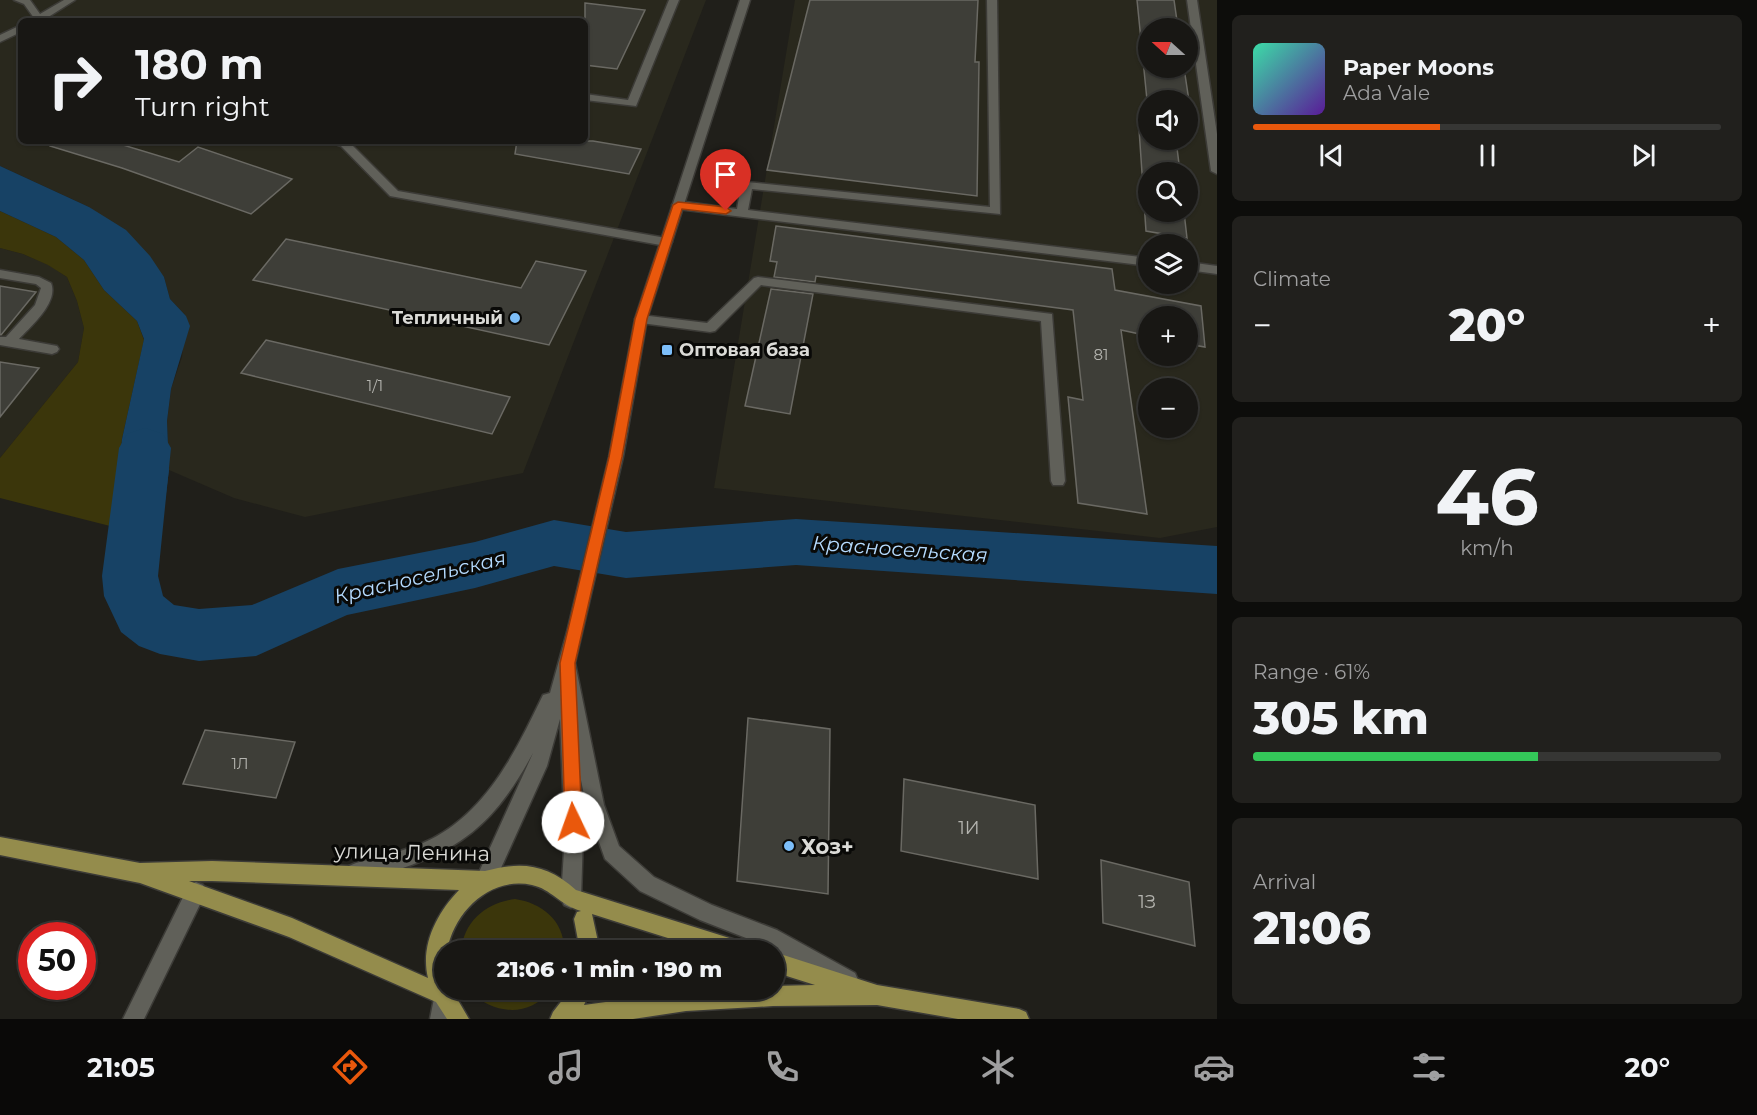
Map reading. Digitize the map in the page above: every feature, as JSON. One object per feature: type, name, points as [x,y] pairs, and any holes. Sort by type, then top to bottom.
[{"type":"main road","points":[[19,0],[27,2],[36,18]]},
{"type":"main road","points":[[40,18],[70,0]]},
{"type":"main road","points":[[588,97],[632,104],[674,0]]},
{"type":"main road","points":[[439,940],[449,915],[460,902],[486,881],[538,766],[575,632],[616,457],[641,319],[744,0]]},
{"type":"main road","points":[[742,213],[747,185],[996,210],[992,0]]},
{"type":"main road","points":[[1192,0],[1217,171]]},
{"type":"main road","points":[[0,39],[18,30]]},
{"type":"main road","points":[[350,144],[394,194],[666,242]]},
{"type":"main road","points":[[678,205],[1138,261]]},
{"type":"main road","points":[[1198,267],[1217,270]]},
{"type":"main road","points":[[0,274],[39,281],[46,286],[48,293],[44,302],[5,342]]},
{"type":"main road","points":[[641,319],[710,328],[758,282],[1047,317],[1058,481]]},
{"type":"main road","points":[[5,342],[52,349]]},
{"type":"main road","points":[[349,876],[434,848],[464,831],[489,806],[518,765],[567,663]]},
{"type":"main road","points":[[567,663],[574,835],[571,898],[585,919],[588,940]]},
{"type":"main road","points":[[567,663],[595,805],[612,852],[647,884],[707,913],[770,937],[877,995]]},
{"type":"main road","name":"улица Ленина","points":[[0,846],[140,873],[292,928],[434,990]]},
{"type":"main road","name":"улица Ленина","points":[[140,873],[212,871],[486,881],[509,874],[532,875],[554,884],[571,898],[707,940]]},
{"type":"main road","points":[[133,1019],[196,892]]},
{"type":"main road","points":[[785,966],[877,995],[1019,1019]]},
{"type":"main road","points":[[561,1019],[686,1001],[773,996],[877,995]]},
{"type":"main road","points":[[440,1019],[442,1000]]},
{"type":"main road","points":[[447,1000],[459,1019]]},
{"type":"main road","points":[[561,1019],[576,1000]]},
{"type":"shaded area","points":[[0,0],[706,0],[523,473],[305,517],[234,498],[169,470],[167,421],[171,389],[182,357],[186,316],[170,299],[164,277],[89,207],[0,166]]},
{"type":"shaded area","points":[[795,0],[1217,0],[1217,527],[1160,538],[714,488]]},
{"type":"shaded area","points":[[0,211],[56,237],[84,260],[104,290],[137,321],[144,340],[122,439],[114,527],[0,498],[0,458],[78,362],[84,328],[77,301],[67,277],[48,265],[23,254],[0,248]]},
{"type":"shaded area","points":[[0,248],[23,254],[49,265],[67,277],[77,301],[84,328],[78,362],[0,458]]},
{"type":"shaded area","points":[[515,899],[525,901],[543,909],[556,922],[563,940],[463,940],[478,915],[504,901]]},
{"type":"shaded area","points":[[481,1000],[540,1000],[532,1006],[510,1010]]},
{"type":"water","points":[[0,166],[89,207],[126,230],[150,256],[164,277],[170,299],[186,316],[190,326],[171,389],[167,421],[169,470],[163,517],[114,527],[122,439],[144,339],[137,321],[104,290],[84,260],[56,237],[0,211]]},
{"type":"building","points":[[810,0],[978,0],[975,62],[979,62],[977,196],[767,170]]},
{"type":"building","points":[[1137,0],[1174,0],[1177,18],[1139,18]]},
{"type":"building","points":[[585,3],[645,10],[617,69],[588,65],[588,18],[585,18]]},
{"type":"building","points":[[1145,78],[1186,78],[1187,90],[1146,90]]},
{"type":"building","points":[[588,141],[641,149],[629,174],[515,154],[517,144],[588,144]]},
{"type":"building","points":[[50,144],[120,144],[179,162],[198,147],[292,179],[251,214],[122,168],[50,146]]},
{"type":"building","points":[[1140,150],[1177,150],[1179,162],[1141,162]]},
{"type":"building","points":[[1145,222],[1185,222],[1187,234],[1164,234],[1146,231]]},
{"type":"building","points":[[776,226],[1112,269],[1115,290],[1201,306],[1205,347],[1198,346],[1198,306],[1138,306],[1138,334],[1121,330],[1147,514],[1078,503],[1068,397],[1083,400],[1073,310],[816,276],[815,282],[774,277],[777,262],[770,261]]},
{"type":"building","points":[[286,239],[521,288],[536,261],[586,271],[549,345],[253,280]]},
{"type":"building","points":[[0,286],[36,292],[1,335],[0,335]]},
{"type":"building","points":[[771,289],[813,294],[790,414],[745,406]]},
{"type":"building","points":[[266,340],[510,397],[492,434],[241,373]]},
{"type":"building","points":[[0,362],[39,368],[0,417]]},
{"type":"building","points":[[748,718],[830,729],[828,894],[737,881]]},
{"type":"building","points":[[205,730],[295,742],[276,798],[183,784]]},
{"type":"building","points":[[904,779],[1035,805],[1038,879],[901,851]]},
{"type":"building","points":[[1101,860],[1189,882],[1195,946],[1103,923]]},
{"type":"waterway","name":"Красносельская","points":[[145,448],[130,576],[133,596],[142,614],[160,628],[199,635],[256,630],[338,593],[475,565],[554,543],[626,555],[796,542],[1217,570]]},
{"type":"place","name":"Тепличный","points":[[515,318]]},
{"type":"place","name":"Оптовая база","points":[[667,350]]},
{"type":"place","name":"Хоз+","points":[[789,846]]},
{"type":"route","points":[[573,822],[567,663],[616,457],[641,319],[678,205],[726,211]]}]
